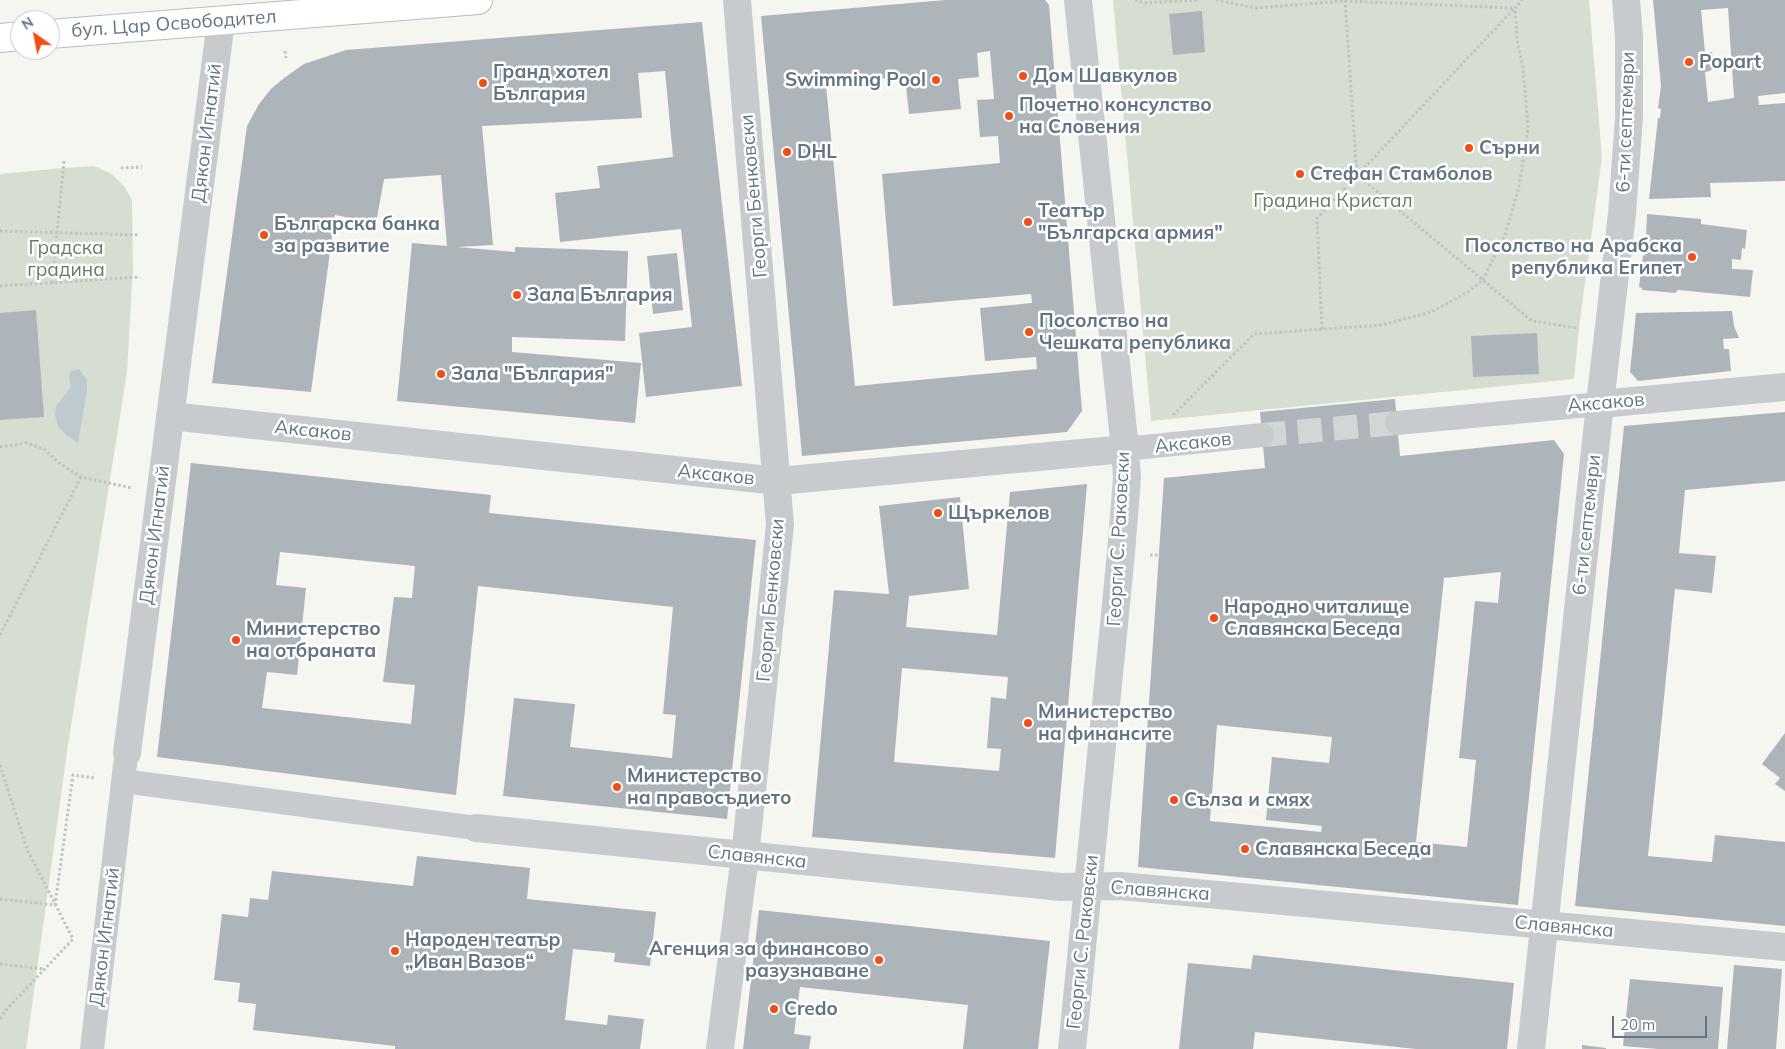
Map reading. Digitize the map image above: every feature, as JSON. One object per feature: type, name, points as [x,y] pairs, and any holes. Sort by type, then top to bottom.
[{"type":"main road","name":"бул. Цар Освободител","points":[[60,33],[478,0]]},
{"type":"street","name":"Георги Бенковски","points":[[720,1049],[745,856],[780,525],[778,481],[737,0]]},
{"type":"street","name":"Георги С. Раковски","points":[[1072,1049],[1122,553],[1127,478],[1126,449],[1078,0]]},
{"type":"street","name":"6-ти септември","points":[[1531,1049],[1622,214],[1629,117],[1629,36],[1626,0]]},
{"type":"street","name":"Дякон Игнатий","points":[[92,1049],[126,753],[221,21]]},
{"type":"street","name":"Аксаков","points":[[1397,423],[1785,387]]},
{"type":"street","name":"Аксаков","points":[[170,416],[778,481],[1262,435]]},
{"type":"street","points":[[123,781],[476,828]]},
{"type":"street","name":"Славянска","points":[[476,828],[1061,887],[1120,886],[1785,947]]},
{"type":"path","points":[[1135,0],[1144,3],[1198,0]]},
{"type":"path","points":[[1216,0],[1256,8],[1345,0],[1514,8]]},
{"type":"path","points":[[1345,0],[1357,175],[1532,321],[1608,333]]},
{"type":"path","points":[[1322,329],[1317,218],[1522,0]]},
{"type":"path","points":[[1169,419],[1254,334],[1382,325],[1432,312],[1468,292],[1483,280],[1505,235],[1518,187],[1528,128],[1523,67],[1517,41],[1514,8]]},
{"type":"path","points":[[285,50],[286,58]]},
{"type":"path","points":[[52,283],[64,161]]},
{"type":"path","points":[[120,168],[142,167]]},
{"type":"path","points":[[0,231],[140,235]]},
{"type":"path","points":[[0,286],[140,277]]},
{"type":"path","points":[[0,447],[26,443],[44,449],[58,462],[81,476],[118,485]]},
{"type":"path","points":[[0,634],[81,476]]},
{"type":"path","points":[[0,765],[27,849],[73,939],[7,1008],[0,1019]]},
{"type":"path","points":[[55,905],[73,775],[123,781]]},
{"type":"path","points":[[0,899],[55,905]]},
{"type":"path","points":[[0,964],[44,969]]},
{"type":"green space","name":"Градина Кристал","points":[[1113,0],[1589,0],[1602,157],[1574,379],[1151,421]]},
{"type":"green space","name":"Градска градина","points":[[94,166],[112,174],[124,186],[132,200],[133,268],[127,372],[68,745],[26,1049],[0,1049],[0,174]]},
{"type":"shaded area","points":[[79,369],[87,380],[87,390],[78,443],[66,435],[58,426],[55,415],[56,406],[71,387],[69,377],[71,371]]},
{"type":"building","points":[[945,0],[1045,0],[1049,5],[1082,411],[1067,432],[802,456],[761,16]],"holes":[[[990,51],[994,99],[977,100],[980,137],[998,136],[1000,163],[882,174],[893,306],[1031,294],[1032,303],[980,308],[985,361],[1036,357],[1037,369],[855,386],[826,85],[905,76],[909,114],[961,109],[958,79],[979,77],[977,53]]]},
{"type":"building","points":[[1653,0],[1785,0],[1785,93],[1758,96],[1759,105],[1785,103],[1785,181],[1710,183],[1711,197],[1649,199],[1658,118],[1660,118],[1661,109],[1658,108],[1661,86]],"holes":[[[1728,8],[1734,98],[1708,102],[1705,72],[1710,71],[1714,67],[1712,52],[1705,52],[1701,10]]]},
{"type":"building","points":[[1202,11],[1205,52],[1173,55],[1169,14]]},
{"type":"building","points":[[702,22],[742,386],[646,397],[639,333],[692,327],[681,229],[560,242],[555,193],[600,188],[597,166],[673,157],[665,71],[638,73],[642,118],[482,126],[493,245],[457,247],[515,252],[515,247],[628,251],[625,341],[512,337],[512,352],[641,363],[635,423],[397,401],[412,243],[447,246],[441,175],[384,179],[376,223],[335,215],[311,392],[212,383],[247,126],[259,104],[271,89],[284,78],[304,64],[346,50]]},
{"type":"building","name":"Посолство на Арабска република Египет","points":[[1647,214],[1701,219],[1701,224],[1747,230],[1745,249],[1742,248],[1741,260],[1732,259],[1732,269],[1753,270],[1750,297],[1678,290],[1675,293],[1642,290],[1639,287],[1643,255],[1645,256],[1644,238],[1646,238]]},
{"type":"building","points":[[677,253],[683,310],[653,314],[647,256]]},
{"type":"building","points":[[36,310],[44,417],[0,420],[0,313]]},
{"type":"building","points":[[1732,311],[1734,326],[1739,338],[1723,339],[1724,349],[1729,349],[1731,371],[1638,381],[1630,372],[1636,313]]},
{"type":"building","points":[[1537,333],[1539,374],[1473,377],[1471,336]]},
{"type":"building","points":[[1395,399],[1400,456],[1554,440],[1564,454],[1518,905],[1138,867],[1164,478],[1265,468],[1260,412]],"holes":[[[1501,572],[1498,603],[1475,601],[1459,758],[1476,760],[1467,847],[1416,842],[1444,578]],[[1217,725],[1332,737],[1329,763],[1272,757],[1266,820],[1322,826],[1321,832],[1210,821]]]},
{"type":"building","points":[[1785,412],[1785,481],[1685,490],[1679,553],[1716,556],[1712,593],[1675,589],[1648,856],[1712,862],[1715,835],[1785,842],[1785,926],[1575,906],[1624,426]]},
{"type":"building","name":"Министерство на отбраната","points":[[191,463],[491,495],[489,513],[756,540],[727,819],[503,796],[514,698],[575,704],[570,747],[672,758],[676,715],[663,714],[673,607],[478,586],[456,795],[157,757]],"holes":[[[280,552],[415,566],[412,598],[394,597],[383,682],[415,685],[411,724],[262,708],[267,672],[297,675],[306,588],[276,585]]]},
{"type":"building","name":"Министерство на финансите","points":[[1087,484],[1055,858],[812,837],[834,590],[889,594],[879,506],[960,497],[969,589],[909,596],[906,627],[997,635],[1010,492]],"holes":[[[902,668],[1008,677],[1006,699],[991,697],[987,748],[1001,749],[999,771],[894,762]]]},
{"type":"building","points":[[1785,733],[1785,791],[1775,784],[1780,778],[1762,764]]},
{"type":"building","name":"Народен театър „Иван Вазов“","points":[[417,856],[530,868],[527,899],[656,912],[650,966],[614,962],[615,953],[573,949],[565,1020],[607,1025],[608,1015],[644,1019],[640,1049],[395,1049],[395,1046],[253,1030],[256,1004],[238,1002],[240,983],[214,980],[222,914],[248,917],[250,898],[268,900],[272,871],[413,886]]},
{"type":"building","points":[[759,910],[1050,941],[1038,1049],[963,1049],[968,1005],[800,987],[794,1034],[811,1036],[809,1049],[743,1049]]},
{"type":"building","points":[[1253,955],[1514,983],[1507,1049],[1416,1049],[1255,1032],[1253,1049],[1179,1049],[1188,963],[1251,969]]},
{"type":"building","points":[[1734,965],[1782,969],[1776,1049],[1727,1049]]},
{"type":"building","points":[[1630,979],[1723,987],[1718,1049],[1658,1049],[1623,1046]]},
{"type":"building","points":[[1582,1045],[1606,1048],[1606,1049],[1582,1049]]},
{"type":"tunnel","points":[[1262,435],[1397,423]]},
{"type":"place","name":"Popart","points":[[1689,62]]},
{"type":"place","name":"Дом Шавкулов","points":[[1023,76]]},
{"type":"place","name":"Swimming Pool","points":[[936,80]]},
{"type":"place","name":"Гранд хотел България","points":[[483,83]]},
{"type":"place","name":"Почетно консулство на Словения","points":[[1009,116]]},
{"type":"place","name":"Сърни","points":[[1469,148]]},
{"type":"place","name":"DHL","points":[[787,152]]},
{"type":"place","name":"Стефан Стамболов","points":[[1300,174]]},
{"type":"place","name":"Театър \"Българска армия\"","points":[[1028,222]]},
{"type":"place","name":"Българска банка за развитие","points":[[264,235]]},
{"type":"place","name":"Посолство на Арабска република Египет","points":[[1692,257]]},
{"type":"place","name":"Зала България","points":[[517,295]]},
{"type":"place","name":"Посолство на Чешката република","points":[[1029,332]]},
{"type":"place","name":"Зала \"България\"","points":[[441,374]]},
{"type":"place","name":"Щъркелов","points":[[938,513]]},
{"type":"place","name":"Народно читалище Славянска Беседа","points":[[1214,618]]},
{"type":"place","name":"Министерство на отбраната","points":[[236,640]]},
{"type":"place","name":"Министерство на финансите","points":[[1028,723]]},
{"type":"place","name":"Министерство на правосъдието","points":[[617,787]]},
{"type":"place","name":"Сълза и смях","points":[[1174,800]]},
{"type":"place","name":"Славянска Беседа","points":[[1245,849]]},
{"type":"place","name":"Народен театър „Иван Вазов“","points":[[395,951]]},
{"type":"place","name":"Агенция за финансово разузнаване","points":[[879,960]]},
{"type":"place","name":"Credo","points":[[774,1009]]}]
